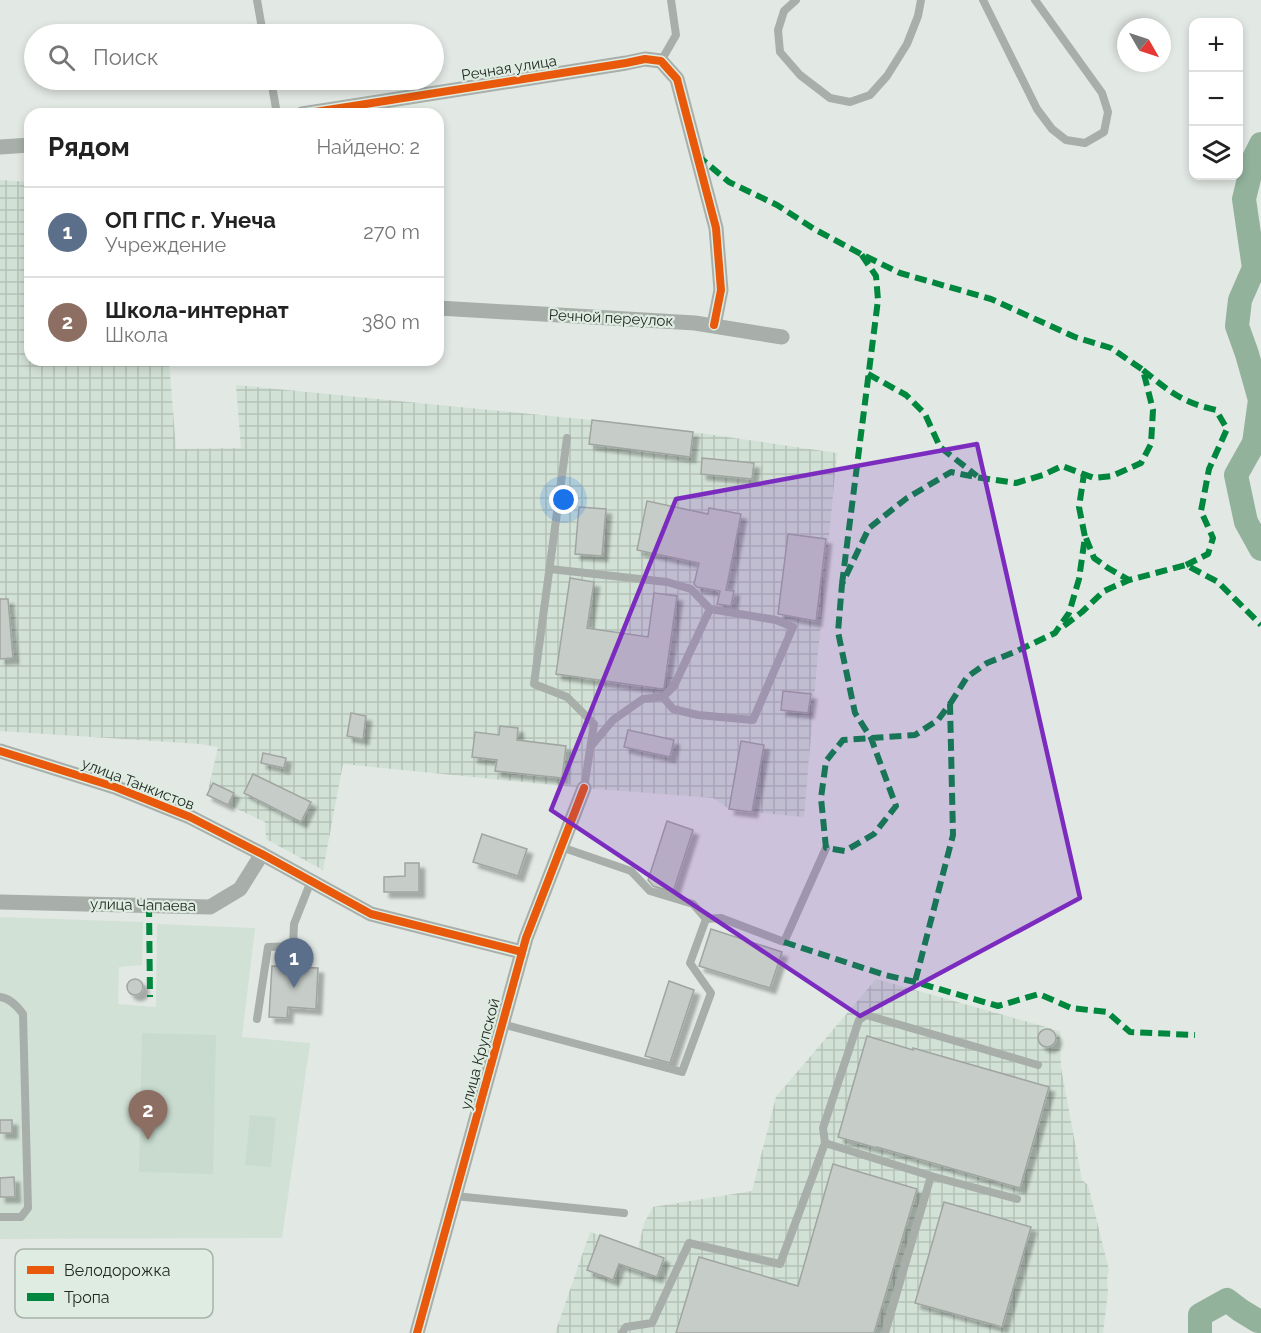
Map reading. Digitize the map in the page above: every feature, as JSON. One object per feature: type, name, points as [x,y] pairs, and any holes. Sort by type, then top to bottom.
[{"type":"street","name":"Речная улица","points":[[340,108],[645,59],[662,61]]},
{"type":"street","points":[[662,61],[677,79],[716,228],[721,290],[714,325]]},
{"type":"street","points":[[0,147],[24,145]]},
{"type":"street","name":"Речной переулок","points":[[444,308],[714,325],[782,337]]},
{"type":"street","name":"улица Танкистов","points":[[0,751],[126,791],[190,817],[371,914],[522,952]]},
{"type":"street","name":"улица Крупской","points":[[417,1333],[522,952],[584,788]]},
{"type":"street","name":"улица Чапаева","points":[[0,902],[210,907],[240,889],[261,854]]},
{"type":"lane","points":[[257,0],[261,24]]},
{"type":"lane","points":[[662,61],[676,35],[671,0]]},
{"type":"lane","points":[[796,0],[784,11],[778,30],[780,51],[800,75],[830,98],[850,102],[870,95],[887,76],[907,44],[918,16],[921,0]]},
{"type":"lane","points":[[983,0],[1037,109],[1052,129],[1066,140],[1085,143],[1104,132],[1108,112],[1102,93],[1035,0]]},
{"type":"lane","points":[[273,90],[276,108]]},
{"type":"lane","points":[[567,438],[534,684],[567,697],[594,724],[584,788]]},
{"type":"lane","points":[[550,569],[667,582],[691,589],[710,609],[776,620],[793,627],[753,720],[698,715],[673,709],[663,697]]},
{"type":"lane","points":[[590,747],[613,720],[643,699],[663,697],[674,686],[710,609]]},
{"type":"lane","points":[[561,847],[631,871],[650,891],[693,904],[706,919]]},
{"type":"lane","points":[[706,919],[721,918],[784,942],[826,848]]},
{"type":"lane","points":[[257,1020],[268,946],[293,946],[294,924],[311,881]]},
{"type":"lane","points":[[502,1024],[682,1072],[711,993],[690,963],[706,919]]},
{"type":"lane","points":[[0,997],[17,1005],[23,1014],[28,1208],[21,1217],[0,1217]]},
{"type":"lane","points":[[622,1333],[626,1327],[652,1323],[688,1243],[780,1264],[825,1143],[823,1128],[859,1020],[866,1015],[1038,1065]]},
{"type":"lane","points":[[825,1143],[931,1176],[1017,1199]]},
{"type":"lane","points":[[885,1333],[931,1176]]},
{"type":"lane","points":[[455,1196],[624,1213]]},
{"type":"highlighted area","points":[[977,444],[1080,898],[860,1016],[551,810],[676,499]]},
{"type":"shaded area","points":[[0,180],[24,182],[24,366],[169,366],[176,449],[241,448],[236,385],[592,420],[837,453],[804,817],[729,809],[713,798],[584,788],[343,764],[323,870],[266,839],[265,822],[207,795],[218,747],[0,731]]},
{"type":"shaded area","points":[[0,917],[143,922],[142,965],[119,967],[118,1004],[156,1007],[157,924],[255,928],[242,1037],[310,1043],[282,1238],[0,1239]]},
{"type":"shaded area","points":[[876,979],[1060,1031],[1061,1068],[1082,1180],[1088,1185],[1109,1270],[1103,1333],[555,1333],[590,1232],[638,1249],[644,1223],[653,1207],[752,1191],[776,1097]]},
{"type":"green space","points":[[142,1033],[216,1035],[213,1174],[139,1172]]},
{"type":"green space","points":[[250,1115],[276,1117],[271,1167],[245,1165]]},
{"type":"building","points":[[592,420],[693,432],[690,457],[589,444]]},
{"type":"building","points":[[702,458],[754,463],[752,479],[701,474]]},
{"type":"building","points":[[647,501],[708,514],[709,508],[741,514],[726,590],[734,591],[731,606],[717,604],[720,591],[697,587],[694,584],[699,563],[637,550]]},
{"type":"building","points":[[579,507],[606,509],[602,556],[575,554]]},
{"type":"building","points":[[788,534],[826,539],[816,621],[778,614]]},
{"type":"building","points":[[570,578],[594,582],[587,628],[648,637],[654,593],[677,596],[664,688],[556,674]]},
{"type":"building","points":[[0,599],[8,599],[13,658],[0,659]]},
{"type":"building","points":[[783,691],[811,694],[808,713],[781,710]]},
{"type":"building","points":[[351,713],[366,716],[363,739],[347,736]]},
{"type":"building","points":[[500,726],[518,728],[517,740],[566,746],[562,778],[495,771],[497,760],[472,757],[475,732],[499,735]]},
{"type":"building","points":[[628,730],[674,740],[670,757],[624,747]]},
{"type":"building","points":[[741,741],[764,745],[752,812],[729,809]]},
{"type":"building","points":[[263,753],[286,758],[284,768],[261,763]]},
{"type":"building","points":[[253,774],[311,802],[301,822],[244,793]]},
{"type":"building","points":[[213,783],[234,793],[228,805],[207,795]]},
{"type":"building","points":[[667,821],[693,830],[673,892],[653,886],[648,880]]},
{"type":"building","points":[[482,834],[527,849],[518,876],[473,862]]},
{"type":"building","points":[[405,863],[419,863],[419,892],[384,892],[384,877],[405,876]]},
{"type":"building","points":[[711,929],[782,952],[770,988],[699,966]]},
{"type":"building","points":[[272,966],[318,968],[316,1009],[288,1007],[287,1018],[269,1017]]},
{"type":"building","points":[[135,979],[141,981],[143,987],[141,993],[135,995],[129,993],[127,987],[129,981]]},
{"type":"building","points":[[669,981],[694,990],[670,1063],[645,1056]]},
{"type":"building","points":[[1047,1029],[1053,1032],[1056,1038],[1053,1044],[1047,1047],[1041,1044],[1038,1038],[1041,1032]]},
{"type":"building","points":[[867,1036],[1049,1087],[1020,1188],[838,1137]]},
{"type":"building","points":[[0,1120],[12,1120],[12,1133],[0,1133]]},
{"type":"building","points":[[833,1164],[917,1189],[874,1333],[676,1333],[699,1257],[798,1286]]},
{"type":"building","points":[[14,1177],[15,1197],[0,1197],[0,1178]]},
{"type":"building","points":[[944,1202],[1031,1227],[1002,1327],[915,1303]]},
{"type":"building","points":[[600,1235],[664,1258],[657,1277],[619,1264],[613,1280],[587,1270]]},
{"type":"waterway","points":[[1261,144],[1254,158],[1244,199],[1254,268],[1240,300],[1237,326],[1260,400],[1254,443],[1236,475],[1246,522],[1261,549]]},
{"type":"waterway","points":[[1200,1333],[1200,1315],[1227,1300],[1261,1321]]},
{"type":"marked path","points":[[697,155],[729,182],[777,205],[814,229],[861,254]]},
{"type":"marked path","points":[[842,584],[878,300],[876,276],[861,254],[900,273],[991,299],[1075,337],[1111,348],[1143,370],[1153,410],[1151,444],[1141,463],[1112,476],[1094,478],[1062,466],[1043,475],[1016,483],[951,472],[907,498],[869,528],[842,584],[838,632],[855,713],[871,738],[896,806],[874,834],[845,851],[826,848],[821,798],[826,761],[843,740],[915,735],[938,720],[950,704],[953,835],[915,982]]},
{"type":"marked path","points":[[1143,370],[1176,395],[1216,410],[1227,429],[1209,469],[1201,511],[1213,538],[1208,554],[1186,565]]},
{"type":"marked path","points":[[868,374],[906,395],[925,414],[940,447],[977,476]]},
{"type":"marked path","points":[[950,704],[967,677],[987,663],[1055,633],[1069,613],[1079,579],[1085,537],[1079,507],[1084,474]]},
{"type":"marked path","points":[[1086,538],[1094,558],[1129,580]]},
{"type":"marked path","points":[[1064,626],[1104,591],[1129,580],[1186,565],[1218,582],[1261,625]]},
{"type":"marked path","points":[[149,905],[150,997]]},
{"type":"marked path","points":[[784,942],[885,975],[998,1006],[1039,994],[1071,1008],[1107,1012],[1130,1032],[1195,1035]]},
{"type":"cycle path","points":[[340,108],[645,59],[661,61],[677,79],[716,228],[721,290],[714,325]]},
{"type":"cycle path","points":[[0,751],[115,787],[190,817],[371,914],[522,952]]},
{"type":"cycle path","points":[[417,1333],[526,938],[584,788]]},
{"type":"place","name":"ОП ГПС г. Унеча","points":[[294,988]]},
{"type":"place","name":"Школа-интернат","points":[[148,1140]]}]
